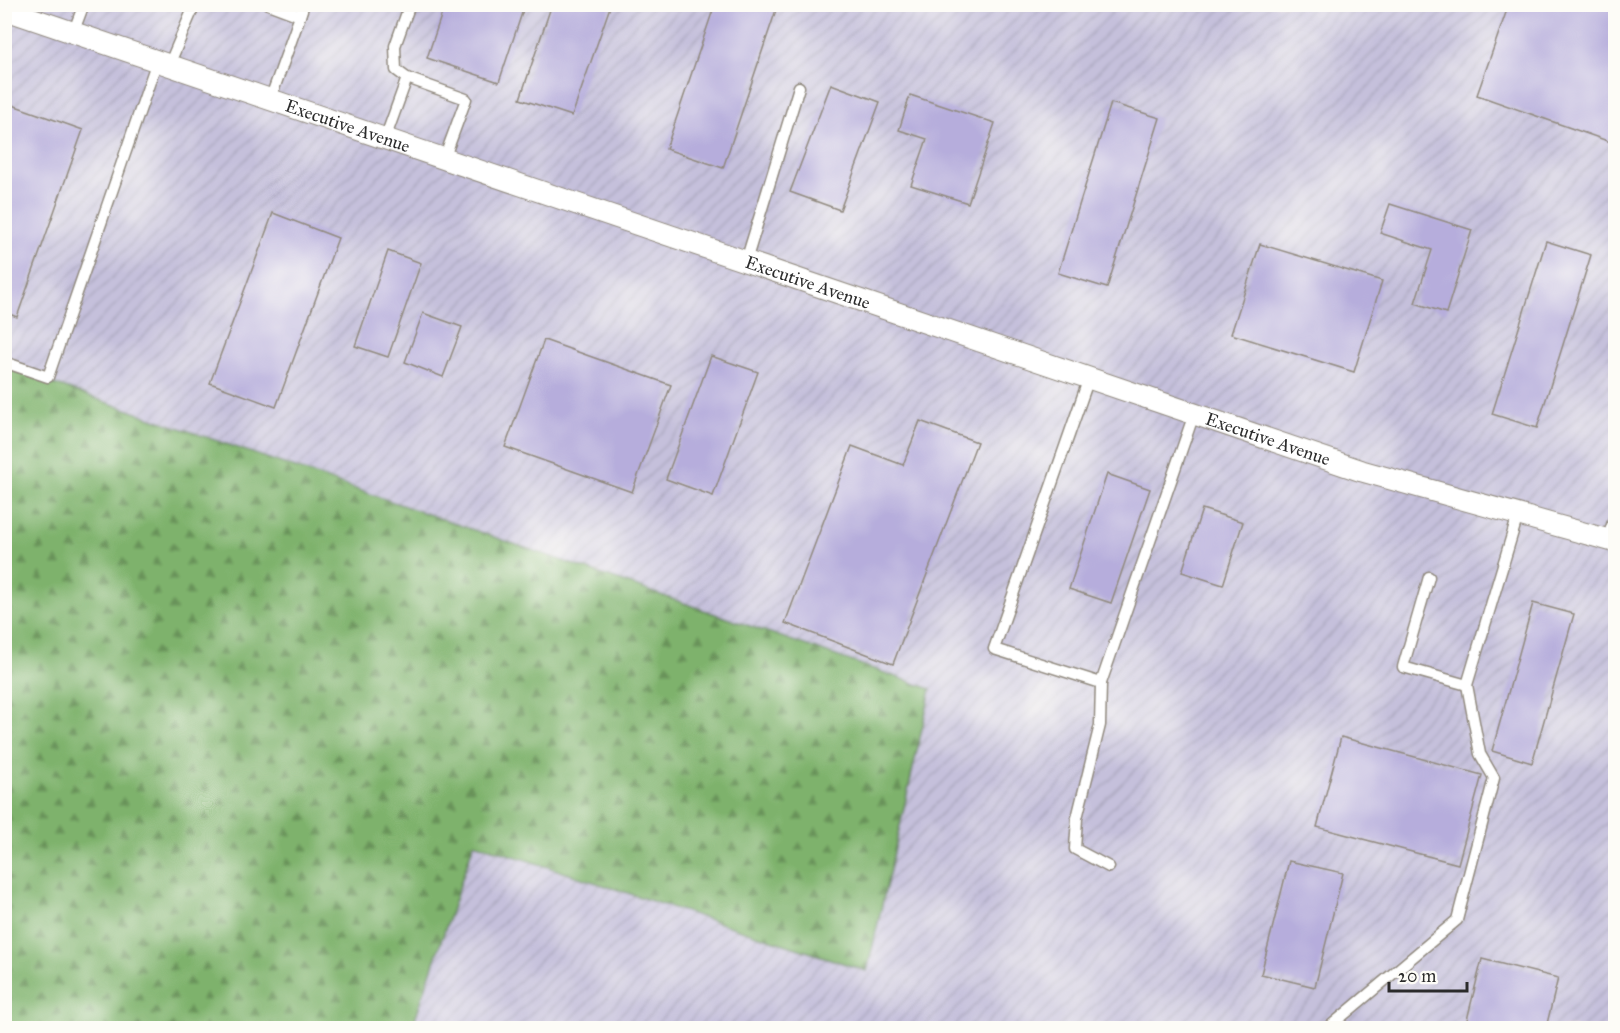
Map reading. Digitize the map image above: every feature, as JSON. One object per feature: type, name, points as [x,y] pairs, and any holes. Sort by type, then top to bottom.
[{"type":"street","name":"Executive Avenue","points":[[4,9],[1362,471],[1611,541]]},
{"type":"lane","points":[[73,33],[84,4]]},
{"type":"lane","points":[[4,362],[48,377],[163,63],[195,4]]},
{"type":"lane","points":[[268,4],[300,16]]},
{"type":"lane","points":[[270,100],[304,4]]},
{"type":"lane","points":[[410,4],[395,46],[396,70],[407,78],[466,99],[444,159]]},
{"type":"lane","points":[[385,139],[407,78]]},
{"type":"lane","points":[[746,261],[798,87]]},
{"type":"lane","points":[[1089,378],[994,649],[1101,683]]},
{"type":"lane","points":[[1109,867],[1075,849],[1077,818],[1100,725],[1101,683],[1194,414]]},
{"type":"lane","points":[[1611,541],[1616,513]]},
{"type":"lane","points":[[1328,1029],[1457,920],[1494,778],[1480,754],[1467,685],[1518,515]]},
{"type":"lane","points":[[1429,577],[1403,668],[1467,685]]},
{"type":"shaded area","points":[[5,5],[1615,5],[1615,1028],[412,1028],[473,843],[867,971],[5,367]]},
{"type":"green space","points":[[5,367],[931,689],[867,971],[474,843],[412,1028],[5,1028]]},
{"type":"building","points":[[445,4],[525,4],[499,82],[427,58]]},
{"type":"building","points":[[552,4],[611,4],[572,116],[520,99]]},
{"type":"building","points":[[715,4],[778,4],[723,168],[666,149]]},
{"type":"building","points":[[1509,4],[1616,4],[1616,144],[1477,95]]},
{"type":"building","points":[[831,84],[880,102],[840,210],[790,192]]},
{"type":"building","points":[[910,95],[995,123],[968,203],[911,185],[927,139],[899,130]]},
{"type":"building","points":[[4,102],[83,130],[17,317],[4,312]]},
{"type":"building","points":[[1111,103],[1160,118],[1107,288],[1058,273]]},
{"type":"building","points":[[1390,204],[1472,230],[1446,313],[1415,303],[1432,250],[1380,233]]},
{"type":"building","points":[[273,213],[338,238],[276,407],[210,383]]},
{"type":"building","points":[[1546,241],[1591,255],[1537,428],[1492,414]]},
{"type":"building","points":[[1260,244],[1382,281],[1354,372],[1231,334]]},
{"type":"building","points":[[388,251],[421,263],[388,357],[355,346]]},
{"type":"building","points":[[423,313],[462,327],[443,377],[405,362]]},
{"type":"building","points":[[544,340],[671,385],[632,492],[505,447]]},
{"type":"building","points":[[711,356],[758,372],[713,496],[666,479]]},
{"type":"building","points":[[920,421],[977,442],[893,664],[785,623],[852,446],[903,465]]},
{"type":"building","points":[[1107,474],[1150,489],[1111,603],[1069,589]]},
{"type":"building","points":[[1202,509],[1243,522],[1223,585],[1182,572]]},
{"type":"building","points":[[1533,603],[1574,614],[1532,763],[1492,751]]},
{"type":"building","points":[[1341,737],[1482,775],[1458,864],[1317,827]]},
{"type":"building","points":[[1289,861],[1343,873],[1315,987],[1261,974]]},
{"type":"building","points":[[1482,959],[1558,978],[1546,1028],[1465,1028]]}]
